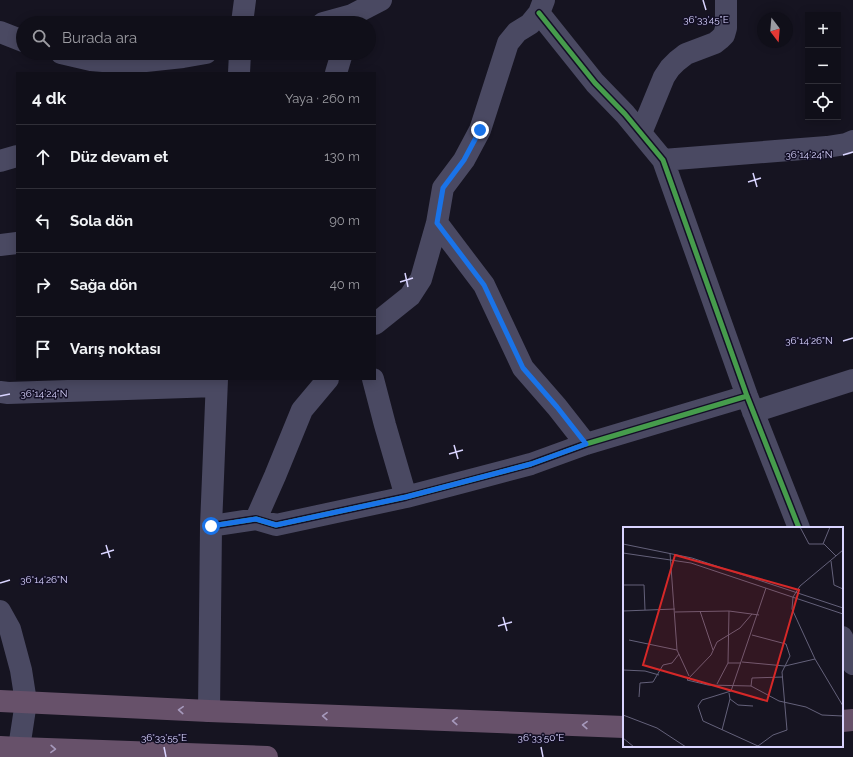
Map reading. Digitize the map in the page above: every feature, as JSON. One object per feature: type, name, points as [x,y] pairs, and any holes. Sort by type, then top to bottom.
[{"type":"highway","points":[[0,701],[209,711],[623,727]]},
{"type":"highway","points":[[843,721],[853,720]]},
{"type":"highway","points":[[11,751],[267,757]]},
{"type":"street","points":[[243,16],[245,0]]},
{"type":"street","points":[[356,16],[381,0]]},
{"type":"street","points":[[641,133],[664,77],[670,68],[686,54],[715,43],[724,35],[726,28],[726,0]]},
{"type":"street","points":[[376,323],[410,296],[421,279],[437,223],[443,188],[464,160],[480,130],[508,43],[517,32],[530,24],[542,6],[596,83],[664,160],[750,404],[799,527]]},
{"type":"street","points":[[0,32],[16,38]]},
{"type":"street","points":[[91,60],[129,68],[168,60]]},
{"type":"street","points":[[239,72],[240,60]]},
{"type":"street","points":[[336,72],[340,60]]},
{"type":"street","points":[[664,160],[827,147],[846,144],[853,141]]},
{"type":"street","points":[[0,161],[16,156]]},
{"type":"street","points":[[437,223],[484,285],[523,368],[557,407],[586,444]]},
{"type":"street","points":[[0,245],[16,243]]},
{"type":"street","points":[[256,519],[302,410],[327,380]]},
{"type":"street","points":[[373,380],[406,497]]},
{"type":"street","points":[[211,526],[256,519],[276,525],[406,497],[531,464],[586,444],[853,380]]},
{"type":"street","points":[[0,392],[16,393],[216,383],[211,526],[209,711]]},
{"type":"street","points":[[0,611],[10,629],[21,670],[26,702],[11,751]]},
{"type":"street","points":[[843,639],[853,664]]},
{"type":"cycle path","points":[[539,13],[595,83],[625,114],[663,160],[747,396],[799,527]]},
{"type":"cycle path","points":[[211,526],[256,519],[276,525],[406,497],[531,464],[586,444],[747,396]]},
{"type":"route","points":[[211,526],[256,519],[276,525],[406,497],[531,464],[586,444],[557,407],[523,368],[484,285],[437,223],[443,188],[464,160],[480,130]]}]
